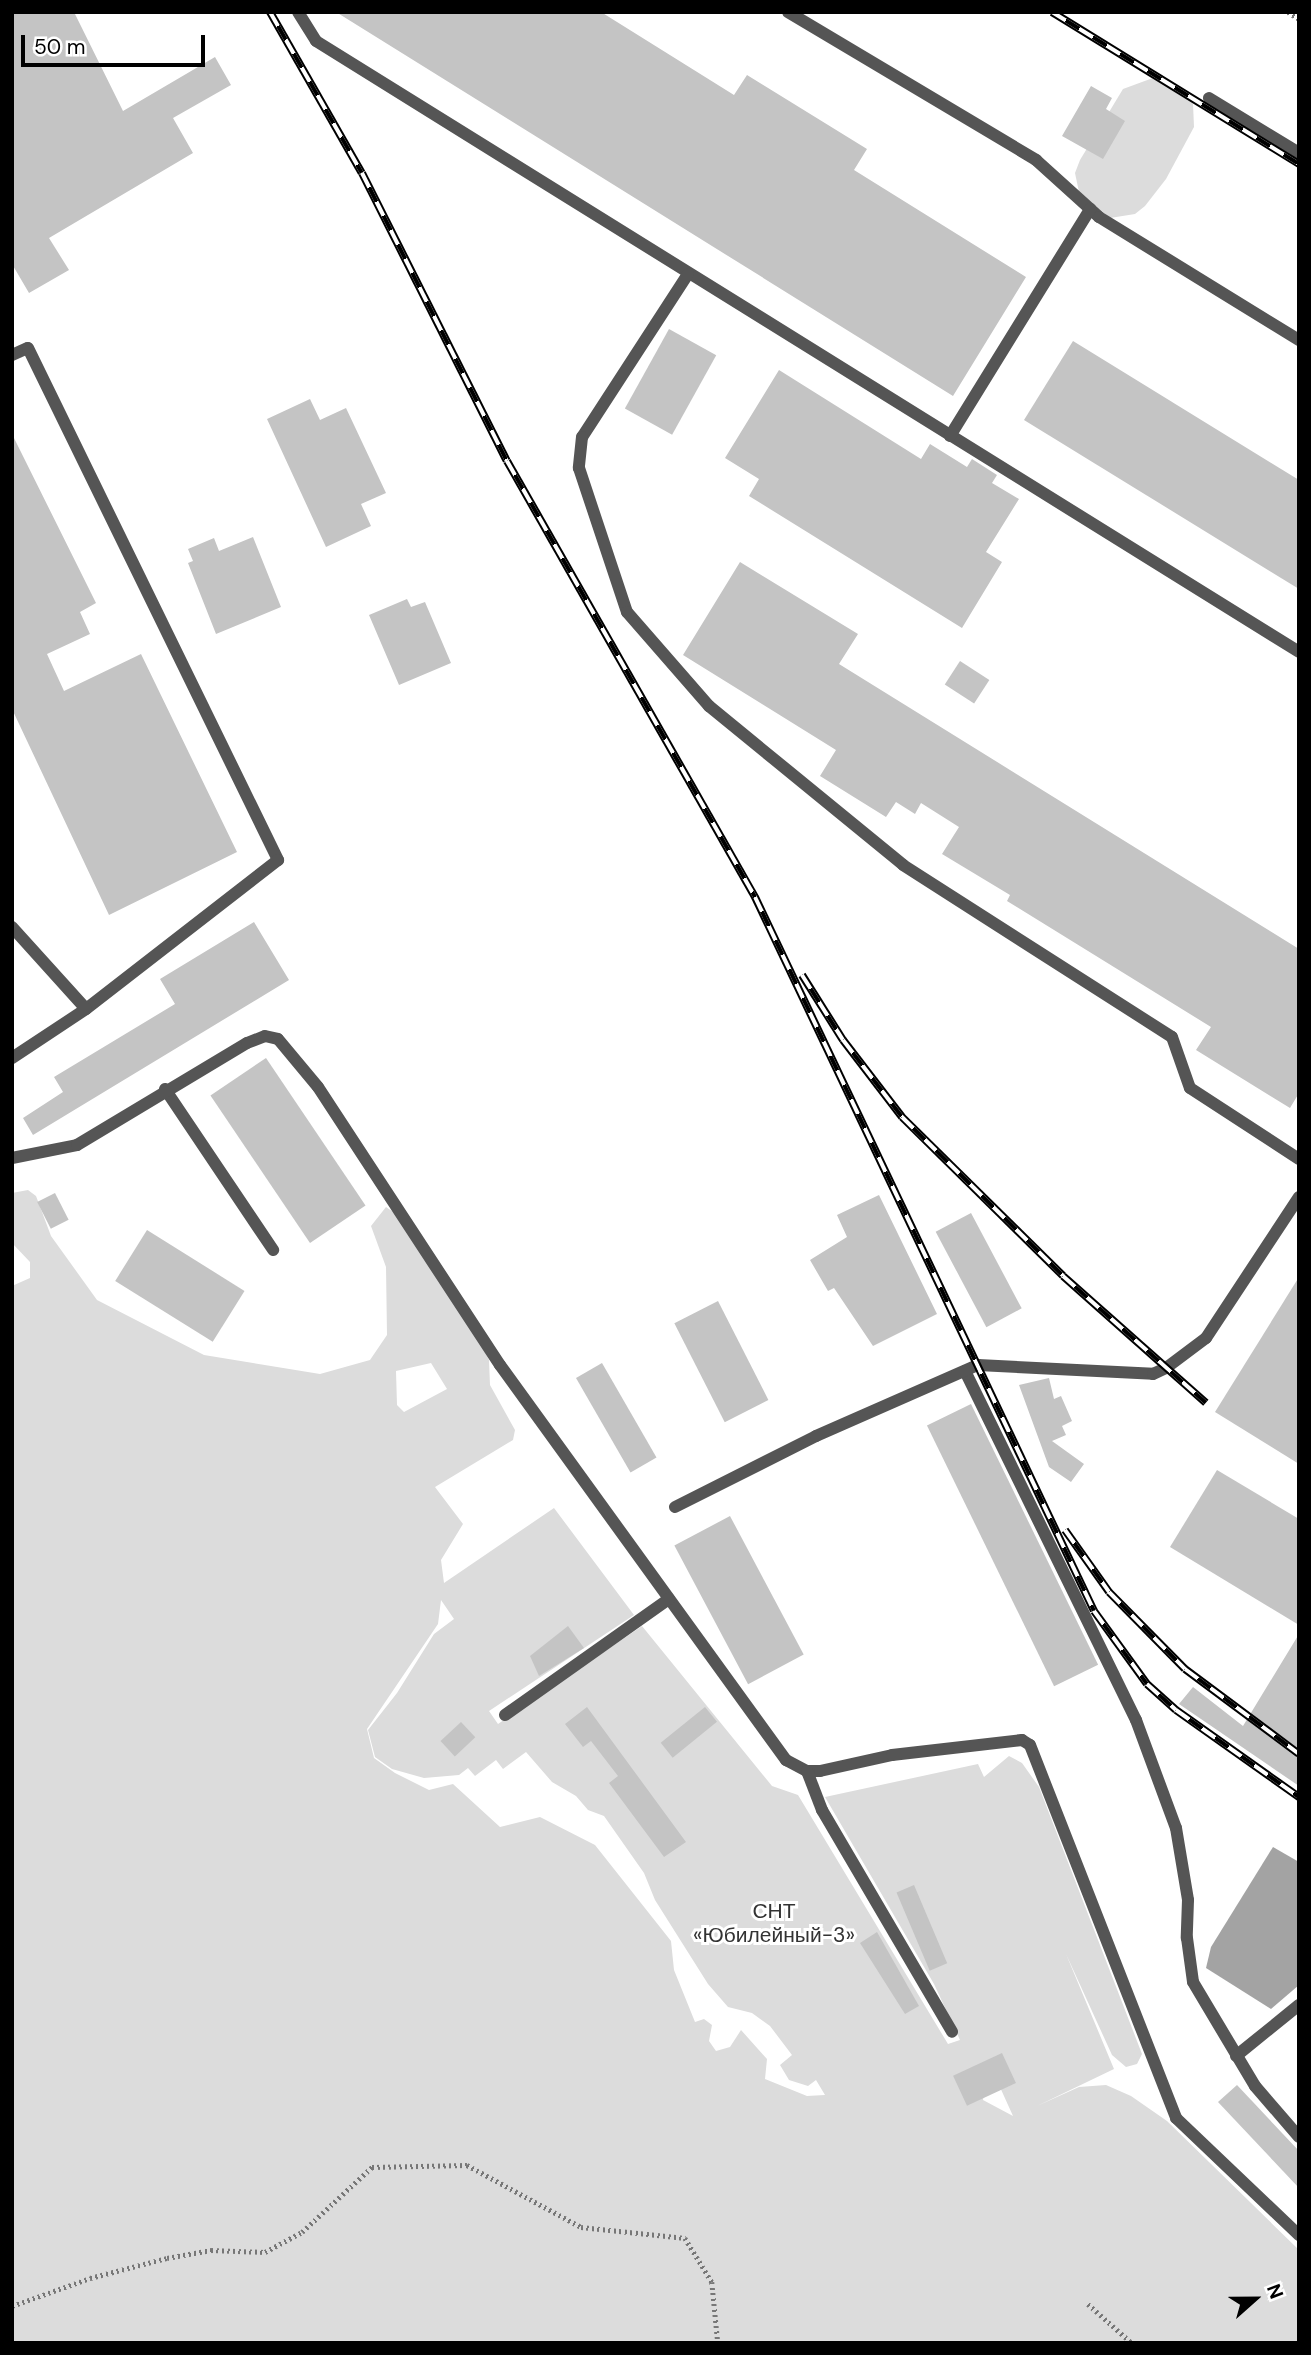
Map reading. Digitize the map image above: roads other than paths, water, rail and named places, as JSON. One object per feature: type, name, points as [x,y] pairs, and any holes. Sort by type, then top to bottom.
[{"type":"lane","points":[[298,12],[316,41],[1299,652]]},
{"type":"lane","points":[[788,12],[1036,160],[1090,209],[1299,340]]},
{"type":"lane","points":[[1209,98],[1299,153]]},
{"type":"lane","points":[[950,436],[1090,209]]},
{"type":"lane","points":[[688,274],[582,437],[579,468],[627,611],[709,706],[903,865],[1172,1037],[1190,1088],[1298,1155]]},
{"type":"lane","points":[[12,355],[28,348],[278,860],[86,1009],[12,1058]]},
{"type":"lane","points":[[12,927],[86,1009]]},
{"type":"lane","points":[[12,1158],[77,1144],[165,1089],[265,1036],[278,1039],[290,1049],[500,1365],[772,1745],[807,1771],[822,1810],[952,2032]]},
{"type":"lane","points":[[165,1089],[272,1250]]},
{"type":"lane","points":[[675,1507],[816,1436],[978,1365],[1153,1374],[1166,1368],[1206,1338],[1299,1197]]},
{"type":"lane","points":[[964,1371],[1136,1720],[1176,1828],[1188,1900],[1187,1938],[1193,1982],[1236,2056],[1299,2137]]},
{"type":"lane","points":[[505,1715],[669,1599]]},
{"type":"lane","points":[[807,1771],[1022,1740],[1030,1745],[1176,2118],[1299,2235]]},
{"type":"lane","points":[[1236,2056],[1299,2006]]},
{"type":"railway","points":[[270,12],[362,173],[507,461],[755,897],[1094,1611],[1147,1684],[1176,1710],[1299,1797]]},
{"type":"railway","points":[[1052,12],[1299,164]]},
{"type":"railway","points":[[802,975],[843,1040],[902,1117],[1063,1276],[1206,1403]]},
{"type":"railway","points":[[1065,1530],[1109,1592],[1185,1669],[1299,1754]]},
{"type":"park label","name":"СНТ «Юбилейный-3»","points":[[774,1923]]}]
